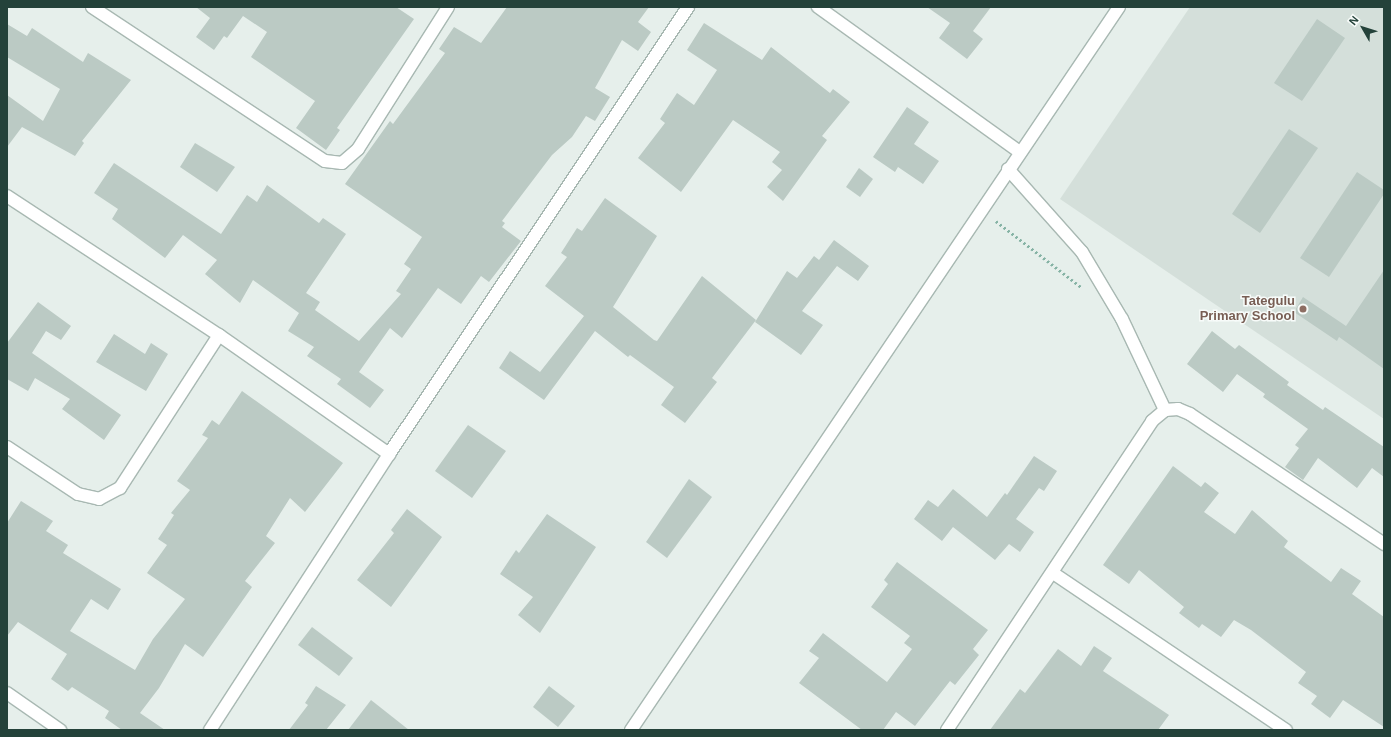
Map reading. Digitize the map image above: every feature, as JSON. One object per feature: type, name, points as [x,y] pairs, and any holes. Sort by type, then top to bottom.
[{"type":"street","points":[[92,7],[326,161],[342,164],[358,149],[448,7]]},
{"type":"street","points":[[210,730],[389,454],[688,7]]},
{"type":"street","points":[[818,7],[1020,152]]},
{"type":"street","points":[[631,730],[1008,169],[1119,7]]},
{"type":"street","points":[[1008,169],[1082,252],[1122,319],[1165,410]]},
{"type":"street","points":[[7,196],[219,335],[389,454]]},
{"type":"street","points":[[7,447],[78,494],[99,499],[120,488],[219,335]]},
{"type":"street","points":[[948,730],[1152,421],[1165,410],[1178,409],[1190,414],[1384,544]]},
{"type":"street","points":[[1053,573],[1286,730]]},
{"type":"street","points":[[7,693],[60,730]]},
{"type":"path","points":[[982,209],[1086,290]]},
{"type":"shaded area","name":"Tategulu Primary School","points":[[1190,7],[1384,7],[1384,419],[1060,199]]},
{"type":"building","points":[[196,7],[396,7],[414,19],[337,128],[340,130],[326,150],[296,128],[315,101],[251,57],[267,32],[243,16],[227,38],[224,36],[214,50],[196,37],[210,18]]},
{"type":"building","points":[[507,7],[649,7],[638,22],[651,32],[638,51],[622,40],[595,88],[610,97],[595,121],[586,116],[572,137],[552,155],[502,221],[505,223],[502,227],[521,241],[489,282],[481,276],[461,304],[438,288],[402,338],[390,328],[359,372],[384,390],[370,408],[337,384],[341,379],[307,356],[314,347],[288,331],[299,313],[253,280],[240,303],[205,274],[217,260],[183,235],[165,258],[112,219],[118,209],[94,193],[114,163],[221,234],[247,195],[257,202],[267,185],[319,223],[323,218],[346,234],[306,293],[320,302],[315,310],[359,341],[401,294],[396,291],[411,269],[404,264],[422,237],[345,184],[390,121],[393,124],[445,53],[439,49],[454,27],[481,43]]},
{"type":"building","points":[[927,7],[991,7],[973,31],[983,39],[967,59],[939,38],[950,23]]},
{"type":"building","points":[[1317,19],[1345,38],[1302,101],[1274,83]]},
{"type":"building","points":[[704,23],[762,60],[771,47],[830,93],[833,89],[850,102],[822,136],[827,140],[783,201],[767,187],[782,170],[772,162],[780,152],[733,120],[681,192],[638,158],[665,123],[660,119],[677,93],[694,105],[717,70],[687,50]]},
{"type":"building","points":[[7,24],[27,36],[32,28],[83,62],[88,53],[131,80],[82,141],[84,143],[75,156],[22,127],[7,147],[7,95],[43,121],[60,89],[7,57]]},
{"type":"building","points":[[907,107],[929,122],[914,144],[939,161],[923,184],[898,167],[895,172],[873,157]]},
{"type":"building","points":[[1289,129],[1318,148],[1260,233],[1232,214]]},
{"type":"building","points":[[195,143],[235,167],[217,192],[180,167]]},
{"type":"building","points":[[859,168],[873,179],[860,197],[846,187]]},
{"type":"building","points":[[1357,172],[1384,190],[1384,194],[1329,277],[1300,258]]},
{"type":"building","points":[[605,198],[657,236],[613,307],[657,341],[702,276],[756,320],[712,378],[717,382],[685,423],[661,405],[674,387],[630,355],[628,357],[595,331],[544,400],[499,368],[510,351],[540,372],[584,316],[545,286],[567,257],[561,253],[577,228],[582,231]]},
{"type":"building","points":[[834,240],[869,266],[858,281],[837,266],[802,311],[823,325],[801,355],[755,322],[787,271],[797,278],[814,256],[819,260]]},
{"type":"building","points":[[1384,270],[1384,369],[1339,337],[1337,341],[1294,312],[1303,297],[1346,326]]},
{"type":"building","points":[[38,302],[71,326],[61,340],[46,331],[32,353],[121,415],[104,440],[62,409],[70,399],[35,378],[28,391],[7,379],[7,343]]},
{"type":"building","points":[[1212,331],[1235,349],[1239,345],[1289,382],[1287,385],[1323,410],[1325,407],[1384,447],[1384,477],[1372,468],[1357,488],[1318,458],[1303,480],[1285,467],[1299,448],[1295,445],[1308,429],[1263,397],[1265,394],[1237,374],[1223,392],[1187,364]]},
{"type":"building","points":[[114,334],[145,354],[151,343],[168,354],[146,391],[96,362]]},
{"type":"building","points":[[242,391],[343,463],[305,512],[290,498],[266,536],[275,543],[245,581],[252,587],[203,657],[185,644],[159,688],[140,713],[165,730],[122,730],[105,718],[109,711],[72,687],[68,691],[51,679],[67,654],[18,622],[7,636],[7,523],[21,501],[53,521],[46,531],[68,545],[63,553],[121,589],[108,610],[91,599],[70,631],[135,670],[153,639],[185,599],[147,573],[167,545],[158,539],[174,515],[171,513],[190,490],[177,481],[208,438],[202,435],[212,420],[219,425]]},
{"type":"building","points":[[468,425],[506,451],[472,498],[435,471]]},
{"type":"building","points":[[1034,456],[1057,471],[1044,491],[1039,488],[1016,519],[1034,532],[1020,552],[1009,544],[995,560],[953,527],[942,541],[914,519],[928,500],[938,507],[953,489],[987,517],[1005,493],[1007,495]]},
{"type":"building","points":[[1173,466],[1201,487],[1205,482],[1219,493],[1204,512],[1235,534],[1252,510],[1288,541],[1284,547],[1331,582],[1341,568],[1361,581],[1352,594],[1384,617],[1384,727],[1343,700],[1330,718],[1311,704],[1317,696],[1298,683],[1306,672],[1251,630],[1234,620],[1221,637],[1202,624],[1199,628],[1179,613],[1184,607],[1139,570],[1129,584],[1103,565]]},
{"type":"building","points":[[689,479],[712,497],[667,558],[646,542]]},
{"type":"building","points":[[407,509],[442,537],[391,607],[357,580],[394,533],[391,530]]},
{"type":"building","points":[[547,514],[596,547],[540,633],[518,615],[533,597],[500,574],[516,550],[519,553]]},
{"type":"building","points":[[897,562],[988,630],[973,649],[979,655],[955,685],[950,681],[915,726],[896,712],[883,730],[862,730],[799,683],[819,658],[809,651],[823,633],[887,682],[912,649],[904,643],[910,636],[871,607],[888,584],[884,580]]},
{"type":"building","points":[[312,627],[353,658],[339,676],[298,645]]},
{"type":"building","points":[[1094,646],[1112,658],[1103,671],[1169,715],[1158,730],[990,730],[1020,689],[1025,693],[1058,649],[1081,666]]},
{"type":"building","points":[[316,686],[346,705],[326,730],[289,730],[308,705],[305,703]]},
{"type":"building","points":[[549,686],[575,706],[558,727],[533,707]]},
{"type":"building","points":[[371,700],[409,730],[348,730]]},
{"type":"place","name":"Tategulu Primary School","points":[[1303,309]]}]
